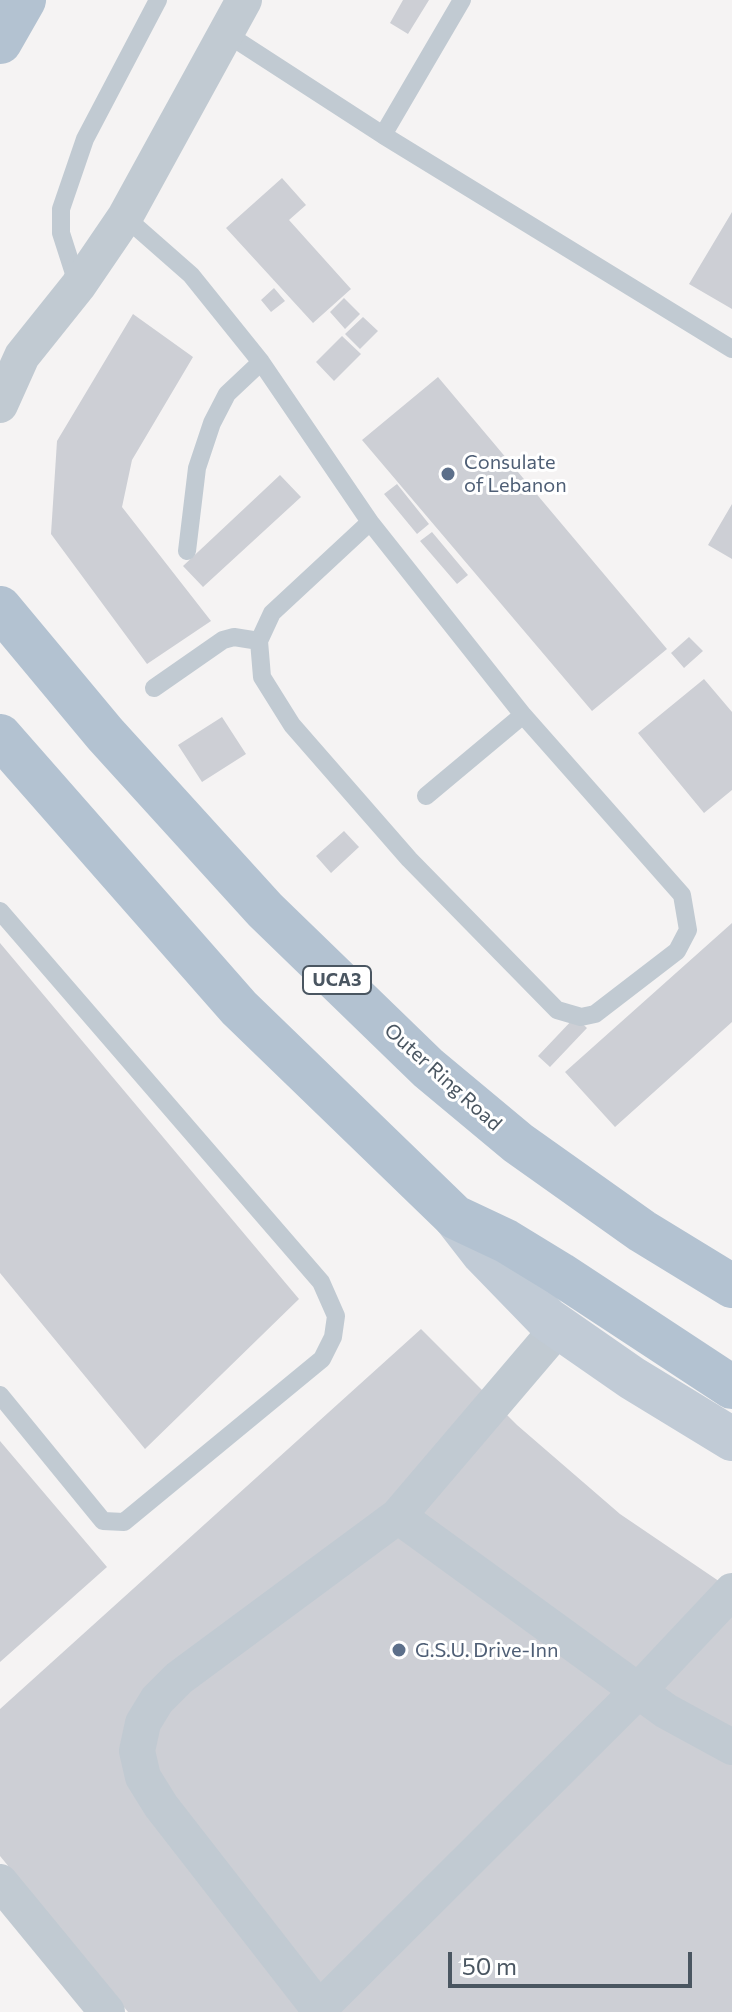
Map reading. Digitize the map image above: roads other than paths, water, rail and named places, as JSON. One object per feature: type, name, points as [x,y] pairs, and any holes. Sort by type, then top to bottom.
[{"type":"main road","points":[[0,42],[24,0]]},
{"type":"main road","name":"Outer Ring Road","points":[[0,608],[105,734],[265,910],[428,1068],[518,1143],[642,1231],[732,1286]]},
{"type":"main road","points":[[0,736],[239,1008],[455,1217],[512,1285],[559,1327],[732,1439]]},
{"type":"main road","points":[[455,1217],[506,1241],[560,1274],[732,1387]]},
{"type":"street","points":[[0,405],[22,356],[78,286],[125,217],[244,0]]},
{"type":"street","points":[[559,1327],[398,1516],[179,1678],[157,1700],[143,1723],[137,1751],[143,1777],[161,1806],[318,2010],[638,1691],[732,1591]]},
{"type":"street","points":[[398,1516],[638,1691],[700,1732],[732,1747]]},
{"type":"street","points":[[0,1882],[107,2012]]},
{"type":"lane","points":[[78,286],[61,233],[61,209],[85,139],[158,0]]},
{"type":"lane","points":[[383,135],[462,0]]},
{"type":"lane","points":[[224,32],[383,135],[732,349]]},
{"type":"lane","points":[[125,217],[191,275],[261,362],[370,522],[523,715],[682,895],[687,905],[688,930],[677,951],[595,1014],[581,1017],[557,1010],[409,859],[292,725],[262,677],[259,641],[272,613],[370,522]]},
{"type":"lane","points":[[187,551],[197,468],[212,423],[227,394],[261,362]]},
{"type":"lane","points":[[154,688],[223,640],[234,637],[259,641]]},
{"type":"lane","points":[[426,796],[523,715]]},
{"type":"lane","points":[[0,911],[321,1282],[336,1316],[333,1337],[322,1359],[124,1522],[103,1521],[0,1395]]},
{"type":"place","name":"Consulate of Lebanon","points":[[448,474]]},
{"type":"place","name":"G.S.U. Drive-Inn","points":[[399,1650]]}]
